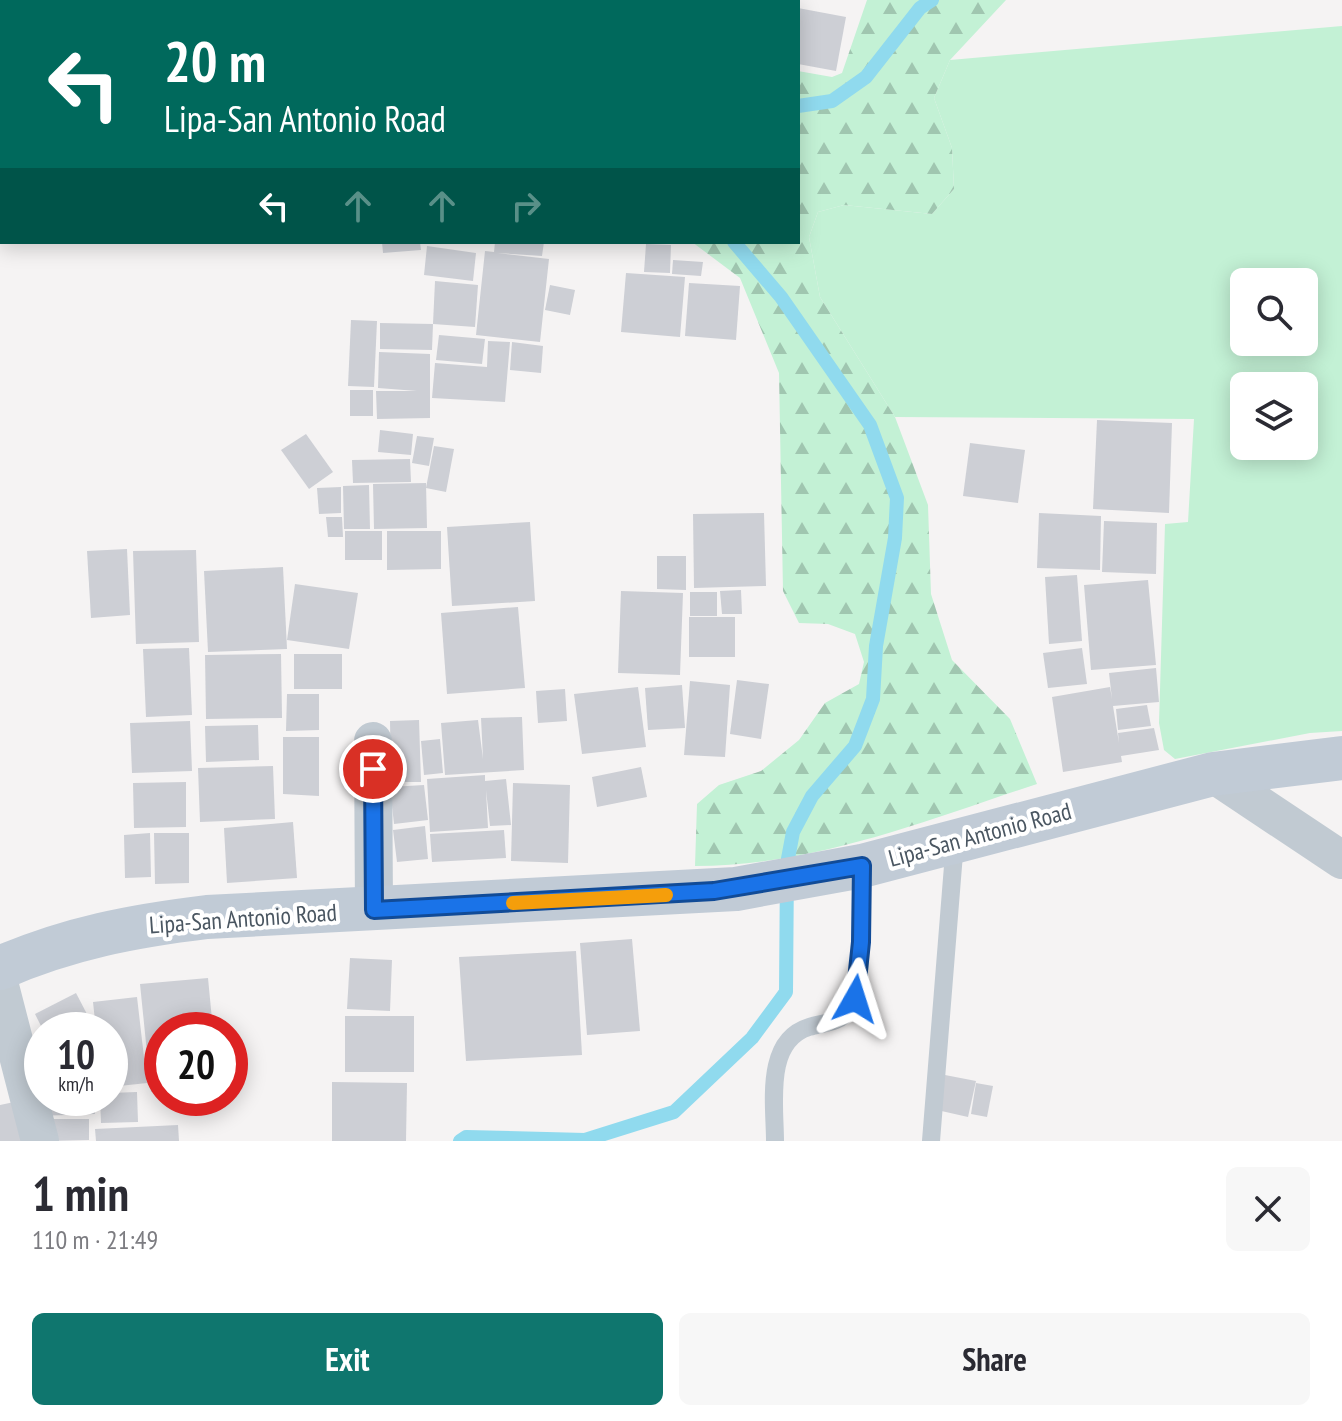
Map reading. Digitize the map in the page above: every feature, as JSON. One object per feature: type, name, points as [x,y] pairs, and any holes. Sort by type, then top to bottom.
[{"type":"main road","name":"Lipa-San Antonio Road","points":[[0,968],[54,945],[153,924],[207,917],[736,889],[853,868],[1213,774],[1342,758]]},
{"type":"street","points":[[373,741],[374,910]]},
{"type":"street","points":[[1213,774],[1342,860]]},
{"type":"street","points":[[0,986],[40,1141]]},
{"type":"lane","points":[[931,1141],[955,841]]},
{"type":"lane","points":[[775,1141],[775,1082],[779,1058],[789,1039],[848,1012],[855,999],[861,942],[853,868]]},
{"type":"green space","points":[[867,0],[1006,0],[950,60],[934,98],[952,148],[954,189],[932,214],[844,205],[818,212],[809,237],[820,297],[895,417],[928,505],[931,594],[952,660],[1010,719],[1037,784],[911,826],[826,850],[739,864],[695,866],[697,804],[719,785],[761,771],[799,740],[825,703],[859,684],[864,662],[855,634],[828,624],[799,623],[783,591],[779,373],[740,278],[695,244],[800,244],[800,71],[832,77],[842,73]]},
{"type":"green space","points":[[1342,26],[1342,731],[1310,733],[1175,759],[1164,750],[1159,723],[1165,524],[1188,522],[1194,419],[895,417],[820,297],[809,237],[818,212],[844,205],[932,214],[954,189],[952,148],[934,98],[950,60]]},
{"type":"building","points":[[800,8],[846,17],[836,71],[800,64]]},
{"type":"building","points":[[382,244],[420,244],[421,250],[383,253]]},
{"type":"building","points":[[495,244],[544,244],[542,256],[497,253],[549,259],[540,342],[476,335],[485,251],[494,252]]},
{"type":"building","points":[[646,244],[671,245],[670,273],[644,272]]},
{"type":"building","points":[[427,246],[476,253],[473,281],[424,275]]},
{"type":"building","points":[[673,260],[703,262],[701,276],[672,274]]},
{"type":"building","points":[[626,273],[685,277],[680,337],[621,332]]},
{"type":"building","points":[[435,281],[478,285],[475,327],[433,324]]},
{"type":"building","points":[[689,283],[740,286],[736,340],[685,336]]},
{"type":"building","points":[[550,285],[575,290],[570,315],[545,310]]},
{"type":"building","points":[[351,320],[377,321],[374,387],[348,386]]},
{"type":"building","points":[[380,323],[433,324],[432,350],[380,349]]},
{"type":"building","points":[[439,335],[485,339],[482,364],[436,360]]},
{"type":"building","points":[[488,341],[510,342],[505,402],[432,398],[435,363],[487,367]]},
{"type":"building","points":[[512,342],[543,346],[541,373],[510,370]]},
{"type":"building","points":[[379,352],[430,354],[430,418],[377,419],[376,391],[417,391],[378,388]]},
{"type":"building","points":[[350,390],[373,390],[373,416],[350,416]]},
{"type":"building","points":[[1097,420],[1172,423],[1169,513],[1093,509]]},
{"type":"building","points":[[380,430],[413,434],[411,455],[378,452]]},
{"type":"building","points":[[306,434],[333,472],[309,489],[281,450]]},
{"type":"building","points":[[417,436],[434,438],[429,466],[412,463]]},
{"type":"building","points":[[970,443],[1025,450],[1018,503],[963,496]]},
{"type":"building","points":[[434,446],[454,449],[446,492],[426,488]]},
{"type":"building","points":[[410,459],[411,482],[353,483],[352,460]]},
{"type":"building","points":[[426,483],[427,528],[374,529],[373,484]]},
{"type":"building","points":[[369,485],[370,529],[344,529],[343,486]]},
{"type":"building","points":[[341,487],[341,513],[319,514],[317,488]]},
{"type":"building","points":[[764,513],[766,586],[694,588],[693,514]]},
{"type":"building","points":[[1039,513],[1101,516],[1100,570],[1037,568]]},
{"type":"building","points":[[326,517],[342,517],[343,537],[328,537]]},
{"type":"building","points":[[1104,521],[1157,523],[1156,574],[1102,572]]},
{"type":"building","points":[[530,522],[535,601],[452,606],[447,527]]},
{"type":"building","points":[[345,531],[382,531],[382,560],[345,560]]},
{"type":"building","points":[[387,531],[441,531],[441,569],[387,570]]},
{"type":"building","points":[[127,549],[130,615],[91,618],[87,551]]},
{"type":"building","points":[[196,550],[199,642],[136,644],[133,551]]},
{"type":"building","points":[[657,556],[686,556],[686,590],[657,589]]},
{"type":"building","points":[[283,567],[287,649],[208,652],[204,571]]},
{"type":"building","points":[[1077,575],[1082,641],[1049,644],[1045,577]]},
{"type":"building","points":[[1148,580],[1156,665],[1091,670],[1084,585]]},
{"type":"building","points":[[295,584],[358,593],[349,649],[287,640]]},
{"type":"building","points":[[741,590],[742,614],[722,614],[720,591]]},
{"type":"building","points":[[621,591],[683,593],[680,675],[618,673]]},
{"type":"building","points":[[690,592],[717,592],[717,616],[690,616]]},
{"type":"building","points":[[518,607],[525,688],[447,694],[441,613]]},
{"type":"building","points":[[689,617],[735,617],[735,657],[689,657]]},
{"type":"building","points":[[189,648],[192,715],[146,717],[143,649]]},
{"type":"building","points":[[1082,648],[1087,684],[1048,688],[1043,653]]},
{"type":"building","points":[[281,654],[282,718],[206,719],[205,655]]},
{"type":"building","points":[[294,654],[342,654],[342,689],[294,689]]},
{"type":"building","points":[[1156,668],[1159,702],[1113,706],[1119,743],[1118,733],[1154,728],[1159,750],[1121,756],[1122,762],[1063,772],[1052,697],[1110,687],[1112,699],[1109,673]]},
{"type":"building","points":[[737,680],[769,684],[761,739],[730,734]]},
{"type":"building","points":[[690,681],[730,685],[725,757],[684,755]]},
{"type":"building","points":[[682,685],[685,728],[648,730],[645,688]]},
{"type":"building","points":[[638,687],[646,747],[582,754],[574,694]]},
{"type":"building","points":[[565,689],[567,721],[538,723],[536,691]]},
{"type":"building","points":[[287,694],[319,694],[319,730],[286,731]]},
{"type":"building","points":[[1147,705],[1151,726],[1118,730],[1116,709]]},
{"type":"building","points":[[522,717],[524,770],[445,775],[441,723],[478,720],[483,759],[481,718]]},
{"type":"building","points":[[419,720],[421,782],[391,782],[390,721]]},
{"type":"building","points":[[190,721],[192,771],[132,773],[130,723]]},
{"type":"building","points":[[258,725],[259,760],[206,762],[205,726]]},
{"type":"building","points":[[283,737],[319,737],[319,796],[283,794]]},
{"type":"building","points":[[440,739],[443,773],[424,775],[421,741]]},
{"type":"building","points":[[273,766],[275,819],[200,822],[198,768]]},
{"type":"building","points":[[641,767],[647,797],[597,807],[592,777]]},
{"type":"building","points":[[485,775],[485,781],[506,779],[511,825],[490,826],[486,790],[488,828],[430,832],[427,779]]},
{"type":"building","points":[[186,782],[186,827],[134,828],[133,783]]},
{"type":"building","points":[[513,783],[570,785],[568,863],[511,861]]},
{"type":"building","points":[[424,785],[428,820],[394,824],[390,787]]},
{"type":"building","points":[[293,822],[297,878],[227,883],[224,828]]},
{"type":"building","points":[[425,826],[428,859],[397,862],[393,830]]},
{"type":"building","points":[[504,830],[506,858],[432,862],[430,834]]},
{"type":"building","points":[[150,833],[151,877],[125,878],[124,835]]},
{"type":"building","points":[[154,833],[189,833],[189,883],[155,884]]},
{"type":"building","points":[[632,939],[640,1031],[587,1035],[580,943]]},
{"type":"building","points":[[576,951],[582,1055],[466,1061],[459,957]]},
{"type":"building","points":[[350,958],[392,960],[390,1011],[347,1009]]},
{"type":"building","points":[[208,978],[211,1012],[144,1012],[144,1023],[140,984]]},
{"type":"building","points":[[76,993],[86,1012],[39,1012]]},
{"type":"building","points":[[137,997],[144,1083],[128,1085],[128,1012],[94,1012],[93,1002]]},
{"type":"building","points":[[345,1016],[414,1016],[414,1072],[345,1072]]},
{"type":"building","points":[[945,1075],[976,1081],[968,1117],[937,1110]]},
{"type":"building","points":[[332,1082],[407,1083],[406,1141],[332,1141]]},
{"type":"building","points":[[976,1083],[993,1086],[987,1117],[971,1114]]},
{"type":"building","points":[[128,1092],[137,1092],[138,1122],[101,1123],[101,1116],[128,1116]]},
{"type":"building","points":[[19,1101],[27,1141],[0,1141],[0,1105]]},
{"type":"building","points":[[47,1119],[89,1119],[89,1140],[48,1141]]},
{"type":"building","points":[[178,1125],[179,1141],[96,1141],[95,1129]]},
{"type":"waterway","points":[[800,106],[832,101],[866,77],[920,8],[932,0]]},
{"type":"waterway","points":[[460,1141],[466,1137],[585,1140],[674,1112],[752,1038],[786,992],[787,864],[793,832],[812,796],[855,746],[873,699],[876,646],[895,538],[897,498],[870,425],[781,297],[736,244]]},
{"type":"slow traffic","points":[[513,903],[666,895]]},
{"type":"route","points":[[373,769],[374,910],[714,891],[862,866],[861,942],[855,999]]}]
